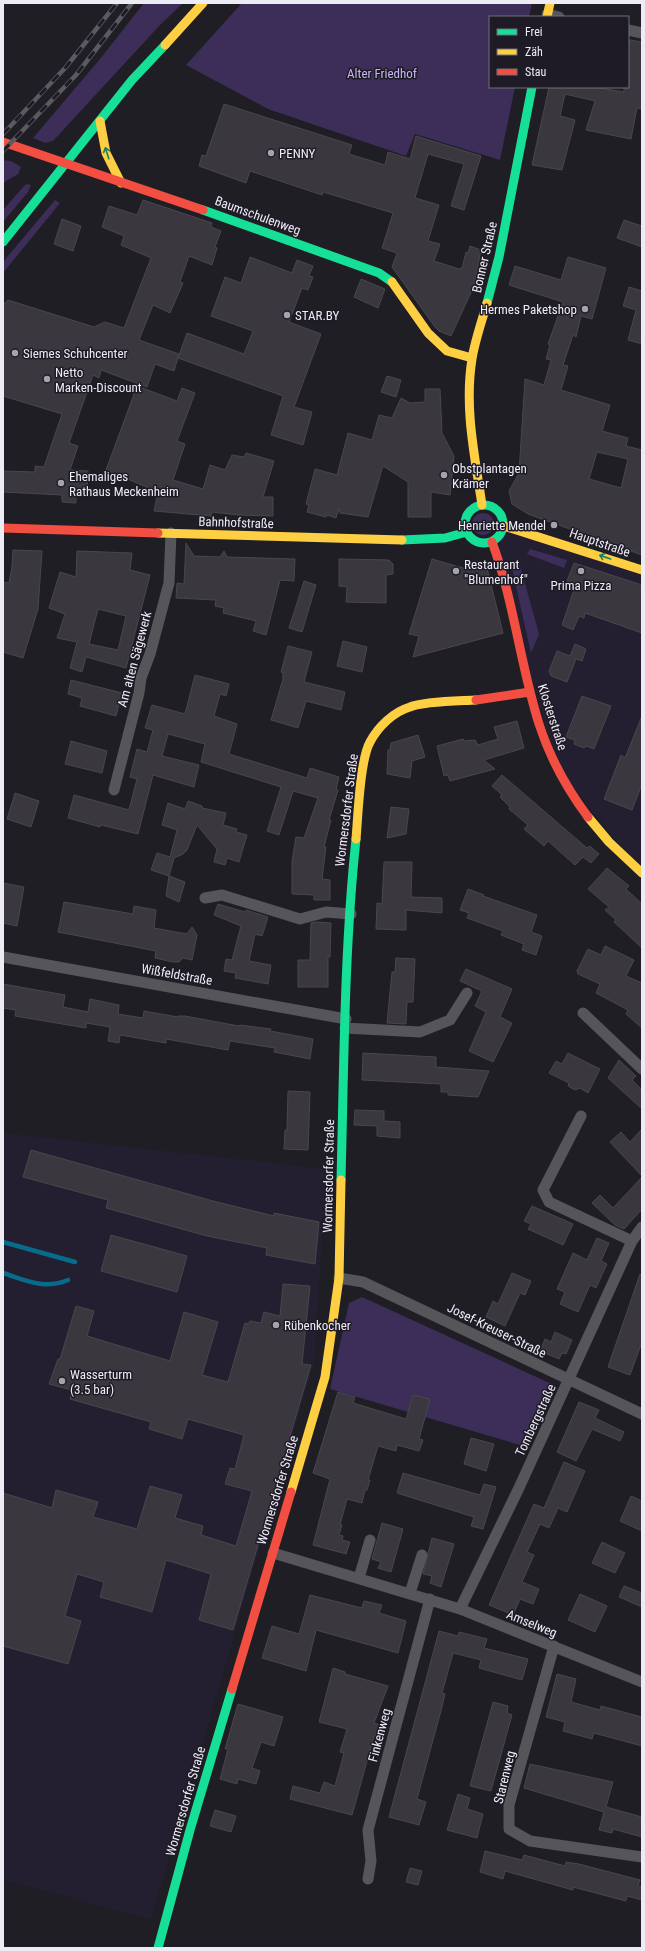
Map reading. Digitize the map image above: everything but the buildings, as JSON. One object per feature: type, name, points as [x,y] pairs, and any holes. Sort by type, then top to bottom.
[{"type":"street","points":[[3,242],[132,80],[203,3]]},
{"type":"street","points":[[547,16],[550,3]]},
{"type":"street","points":[[629,30],[642,33]]},
{"type":"street","name":"Bonner Straße","points":[[482,505],[470,426],[469,388],[472,358],[499,257],[532,88]]},
{"type":"street","points":[[100,121],[106,153],[121,183]]},
{"type":"street","name":"Baumschulenweg","points":[[3,142],[183,203],[379,273],[392,282],[428,333],[447,351],[472,358]]},
{"type":"street","points":[[487,505],[496,508],[502,516],[504,526],[500,535],[492,542],[476,542],[467,532],[465,522],[468,514],[474,508],[487,505]]},
{"type":"street","name":"Hauptstraße","points":[[504,526],[642,570]]},
{"type":"street","name":"Bahnhofstraße","points":[[3,528],[408,540],[445,538],[467,532]]},
{"type":"street","name":"Am alten Sägewerk","points":[[114,790],[139,693],[141,678],[150,654],[169,583],[170,533]]},
{"type":"street","name":"Klosterstraße","points":[[492,542],[514,610],[530,692],[544,737],[557,767],[591,821],[642,873]]},
{"type":"street","name":"Wormersdorfer Straße","points":[[158,1948],[190,1830],[325,1377],[339,1278],[346,1023],[352,874],[364,764],[369,743],[381,726],[397,712],[411,706],[492,698],[530,692]]},
{"type":"street","points":[[205,898],[222,895],[300,919],[326,912],[351,914]]},
{"type":"street","name":"Wißfeldstraße","points":[[3,957],[346,1023]]},
{"type":"street","points":[[346,1023],[420,1032],[450,1020],[467,993]]},
{"type":"street","points":[[583,1013],[642,1069]]},
{"type":"street","name":"Tombergstraße","points":[[460,1609],[518,1490],[568,1380],[638,1234],[548,1202],[543,1190],[581,1116]]},
{"type":"street","name":"Josef-Kreuser-Straße","points":[[339,1278],[363,1282],[642,1414]]},
{"type":"street","points":[[359,1578],[370,1540]]},
{"type":"street","name":"Amselweg","points":[[273,1553],[460,1609],[642,1682]]},
{"type":"street","points":[[410,1593],[422,1555]]},
{"type":"street","name":"Finkenweg","points":[[368,1879],[371,1860],[368,1830],[430,1599]]},
{"type":"street","name":"Starenweg","points":[[554,1646],[509,1805],[509,1829],[530,1841],[642,1857]]},
{"type":"shaded area","points":[[513,528],[642,570],[642,873],[557,767],[494,546],[500,535]]},
{"type":"shaded area","points":[[3,1133],[327,1169],[314,1363],[151,1919],[3,1880]]},
{"type":"green space","points":[[144,3],[183,3],[160,25],[53,141],[45,143],[33,138],[100,59]]},
{"type":"green space","name":"Alter Friedhof","points":[[242,3],[532,3],[529,16],[489,16],[489,88],[515,88],[500,160],[415,134],[406,156],[268,109],[186,65]]},
{"type":"green space","points":[[3,160],[11,161],[21,167],[18,174],[3,183]]},
{"type":"green space","points":[[27,184],[31,185],[28,192],[3,222],[3,210]]},
{"type":"green space","points":[[55,200],[60,203],[3,273],[3,262]]},
{"type":"green space","points":[[483,513],[491,516],[494,524],[491,532],[483,535],[475,532],[472,524],[475,516]]},
{"type":"green space","points":[[530,549],[567,560],[564,568],[527,554]]},
{"type":"green space","points":[[519,562],[539,634],[531,653],[511,564]]},
{"type":"green space","points":[[362,1297],[554,1385],[527,1447],[330,1389],[349,1303]]},
{"type":"waterway","points":[[3,1242],[75,1262]]},
{"type":"waterway","points":[[3,1273],[27,1281],[43,1284],[60,1283],[68,1280]]},
{"type":"railway","points":[[3,134],[66,67],[117,3]]},
{"type":"railway","points":[[3,151],[76,75],[132,3]]},
{"type":"traffic: fast","points":[[3,242],[132,80],[165,45]]},
{"type":"traffic: fast","points":[[487,303],[499,257],[532,88]]},
{"type":"traffic: fast","points":[[203,210],[379,273],[392,282]]},
{"type":"traffic: fast","points":[[480,505],[488,505],[498,510],[502,517],[503,524],[502,531],[498,538],[488,543],[480,543],[470,538],[468,535],[465,528],[465,520],[470,510],[473,508],[480,505]]},
{"type":"traffic: fast","points":[[402,540],[445,538],[467,532]]},
{"type":"traffic: fast","points":[[341,1180],[347,966],[356,839]]},
{"type":"traffic: fast","points":[[158,1948],[190,1830],[232,1689]]},
{"type":"traffic: slow","points":[[165,45],[203,3]]},
{"type":"traffic: slow","points":[[547,16],[550,3]]},
{"type":"traffic: slow","points":[[100,121],[106,153],[121,183]]},
{"type":"traffic: slow","points":[[392,282],[428,333],[447,351],[472,358]]},
{"type":"traffic: slow","points":[[482,505],[471,432],[469,396],[473,352],[487,303]]},
{"type":"traffic: slow","points":[[504,526],[642,570]]},
{"type":"traffic: slow","points":[[158,533],[402,540]]},
{"type":"traffic: slow","points":[[356,839],[364,762],[370,742],[377,731],[392,716],[404,709],[416,705],[476,700]]},
{"type":"traffic: slow","points":[[588,817],[609,842],[642,873]]},
{"type":"traffic: slow","points":[[291,1492],[325,1377],[339,1278],[341,1180]]},
{"type":"traffic: jam","points":[[3,142],[203,210]]},
{"type":"traffic: jam","points":[[3,528],[158,533]]},
{"type":"traffic: jam","points":[[492,542],[500,564],[512,610],[532,701],[543,737],[560,773],[588,817]]},
{"type":"traffic: jam","points":[[476,700],[530,692]]},
{"type":"traffic: jam","points":[[232,1689],[291,1492]]},
{"type":"place","name":"PENNY","points":[[271,153]]},
{"type":"place","name":"Hermes Paketshop","points":[[585,309]]},
{"type":"place","name":"STAR.BY","points":[[287,315]]},
{"type":"place","name":"Siemes Schuhcenter","points":[[15,353]]},
{"type":"place","name":"Netto Marken-Discount","points":[[47,379]]},
{"type":"place","name":"Obstplantagen Krämer","points":[[444,475]]},
{"type":"place","name":"Ehemaliges Rathaus Meckenheim","points":[[61,483]]},
{"type":"place","name":"Henriette Mendel","points":[[554,525]]},
{"type":"place","name":"Restaurant \"Blumenhof\"","points":[[456,571]]},
{"type":"place","name":"Prima Pizza","points":[[581,571]]},
{"type":"place","name":"Rübenkocher","points":[[276,1325]]},
{"type":"place","name":"Wasserturm (3.5 bar)","points":[[62,1381]]}]
